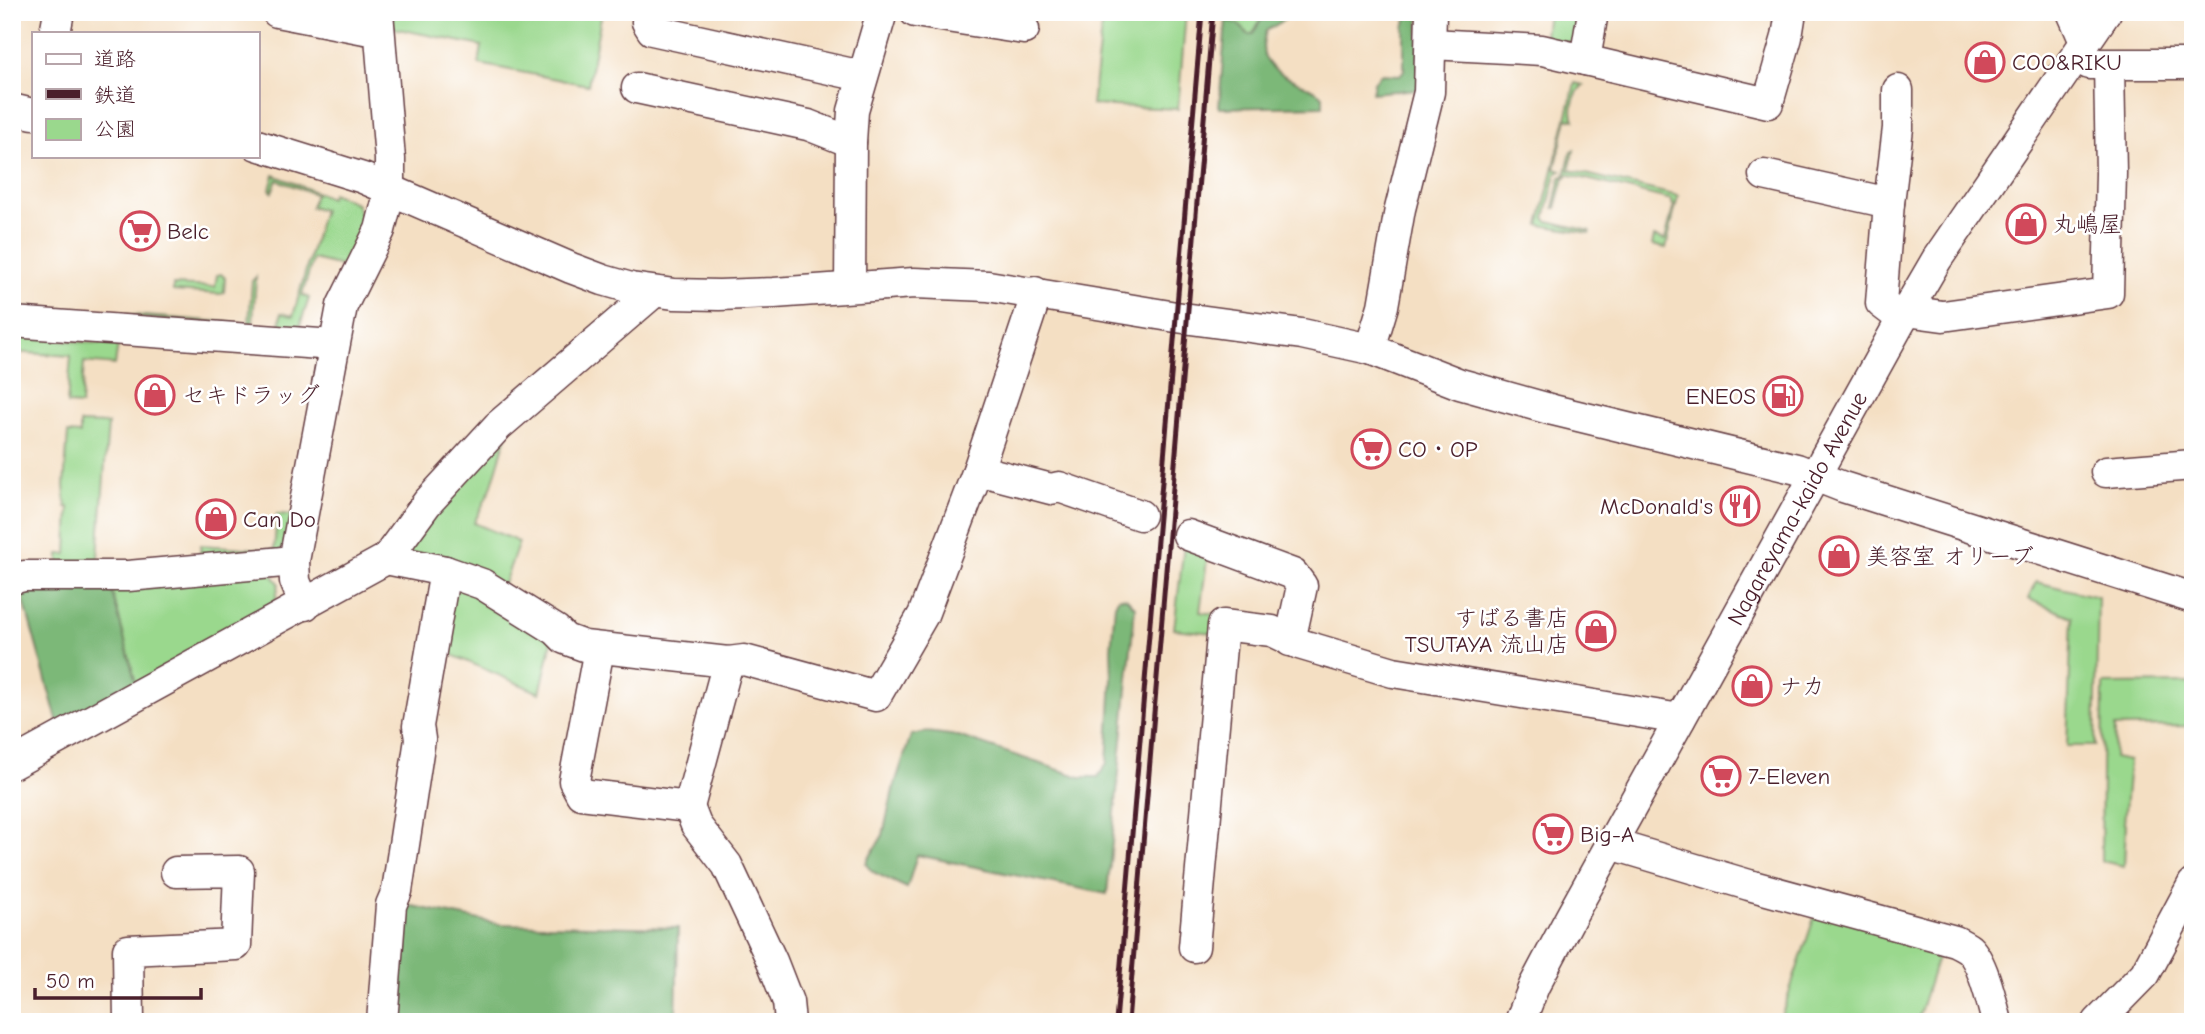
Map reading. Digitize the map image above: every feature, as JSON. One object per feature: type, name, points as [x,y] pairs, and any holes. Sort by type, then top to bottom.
[{"type":"street","points":[[55,32],[59,12]]},
{"type":"street","points":[[277,12],[365,29],[378,20],[390,159],[390,190],[380,230],[342,306],[334,345],[294,561],[295,581],[305,605]]},
{"type":"street","points":[[649,12],[647,22],[652,30],[862,76]]},
{"type":"street","points":[[915,12],[1024,29]]},
{"type":"street","points":[[1370,349],[1383,306],[1400,209],[1429,92],[1431,12]]},
{"type":"street","points":[[1585,61],[1593,12]]},
{"type":"street","points":[[1431,44],[1542,50],[1768,103],[1787,37],[1791,12]]},
{"type":"street","points":[[2072,12],[2078,53],[2109,65],[2193,64]]},
{"type":"street","name":"Nagareyama-kaido Avenue","points":[[1520,1022],[1534,986],[1611,844],[1904,315],[1963,219],[2106,12]]},
{"type":"street","points":[[850,287],[853,111],[874,14]]},
{"type":"street","points":[[1898,90],[1898,128],[1881,303],[1904,315],[1943,316],[2108,293],[2109,65]]},
{"type":"street","points":[[637,88],[808,125],[851,142]]},
{"type":"street","points":[[12,109],[32,114]]},
{"type":"street","points":[[259,146],[346,172],[603,280],[654,292],[719,295],[943,283],[988,286],[1176,317],[1302,334],[1370,349],[1460,384],[1553,410],[1733,452],[1816,475],[1843,487],[2193,598]]},
{"type":"street","points":[[1764,176],[1889,203]]},
{"type":"street","points":[[12,764],[386,559],[426,503],[498,426],[654,292]]},
{"type":"street","points":[[386,559],[445,571],[482,584],[565,639],[599,649],[728,662],[744,660],[876,696],[923,615],[978,470],[1035,292]]},
{"type":"street","points":[[12,322],[334,345]]},
{"type":"street","points":[[2106,472],[2193,465]]},
{"type":"street","points":[[978,470],[1051,489],[1059,487],[1140,515]]},
{"type":"street","points":[[1188,535],[1293,574],[1302,586],[1290,641]]},
{"type":"street","points":[[12,579],[24,576],[128,576],[294,561]]},
{"type":"street","points":[[382,1022],[391,905],[399,880],[420,739],[418,726],[445,571]]},
{"type":"street","points":[[1194,947],[1223,625],[1272,631],[1290,641],[1393,672],[1680,719]]},
{"type":"street","points":[[599,649],[574,780],[581,794],[689,807]]},
{"type":"street","points":[[728,662],[689,807],[696,825],[727,864],[772,961],[788,1002],[790,1022]]},
{"type":"street","points":[[1611,844],[1955,941],[1970,950],[1977,962],[1986,980],[1997,1022]]},
{"type":"street","points":[[129,1022],[128,950],[236,945],[239,871],[176,872]]},
{"type":"street","points":[[2098,1022],[2145,974],[2193,884]]},
{"type":"green space","points":[[392,12],[602,12],[588,85],[479,64],[482,46],[393,28]]},
{"type":"green space","points":[[1103,12],[1186,12],[1178,109],[1092,105]]},
{"type":"green space","points":[[1227,12],[1275,14],[1260,21],[1253,34],[1248,34],[1238,24],[1226,20]]},
{"type":"green space","points":[[1275,12],[1288,12],[1284,20],[1266,31],[1263,46],[1265,57],[1279,72],[1323,96],[1323,106],[1219,108],[1226,20],[1238,24],[1248,34],[1253,34],[1260,21]]},
{"type":"green space","points":[[1408,12],[1419,12],[1419,89],[1372,93],[1374,82],[1381,74],[1400,75],[1404,70],[1404,28]]},
{"type":"green space","points":[[1548,12],[1585,12],[1580,42],[1544,43]]},
{"type":"green space","points":[[1575,83],[1583,85],[1574,101],[1574,120],[1567,118],[1555,169],[1561,171],[1556,174],[1545,218],[1590,231],[1589,233],[1539,225]]},
{"type":"green space","points":[[1574,150],[1569,170],[1678,196],[1666,248],[1652,245],[1654,237],[1665,240],[1674,205],[1672,200],[1567,174],[1554,208],[1561,177],[1565,176],[1571,151]]},
{"type":"green space","points":[[274,175],[330,198],[332,193],[356,203],[368,234],[349,268],[313,259],[302,295],[309,298],[299,329],[284,329],[280,325],[281,313],[293,316],[323,210],[311,207],[315,194],[277,180],[272,192],[270,189]]},
{"type":"green space","points":[[221,274],[225,278],[224,292],[221,294],[173,291],[173,285],[215,287],[217,275]]},
{"type":"green space","points":[[256,277],[253,322],[249,326],[27,310],[27,307],[249,324],[252,281]]},
{"type":"green space","points":[[12,336],[118,345],[115,365],[84,362],[81,405],[67,404],[71,356],[12,352]]},
{"type":"green space","points":[[80,423],[108,424],[97,570],[59,563],[59,554],[67,554],[69,507],[66,507],[64,486],[68,433],[80,434]]},
{"type":"green space","points":[[508,432],[491,488],[474,523],[519,542],[502,589],[407,553],[420,521]]},
{"type":"green space","points":[[277,514],[292,515],[286,546],[272,557],[199,563],[201,545],[274,550]]},
{"type":"green space","points":[[1184,544],[1208,552],[1200,612],[1214,614],[1213,633],[1174,629]]},
{"type":"green space","points":[[269,571],[279,583],[275,603],[136,684],[110,583]]},
{"type":"green space","points":[[109,580],[136,684],[59,727],[19,583]]},
{"type":"green space","points":[[460,582],[553,637],[540,693],[438,649],[448,586]]},
{"type":"green space","points":[[2036,582],[2098,597],[2095,746],[2067,746],[2072,617],[2028,599]]},
{"type":"green space","points":[[1119,597],[1126,598],[1135,607],[1107,894],[917,855],[907,888],[873,872],[866,863],[883,835],[893,790],[911,735],[927,732],[958,736],[1080,777],[1098,777],[1107,763],[1111,649],[1115,605]]},
{"type":"green space","points":[[2193,683],[2193,726],[2115,727],[2114,758],[2129,761],[2124,866],[2101,861],[2103,684]]},
{"type":"green space","points":[[398,903],[499,924],[678,928],[676,1022],[386,1022]]},
{"type":"green space","points":[[1817,909],[1941,945],[1917,1022],[1780,1020]]},
{"type":"railway","points":[[1116,1022],[1202,12]]},
{"type":"railway","points":[[1128,1022],[1213,12]]},
{"type":"place","name":"COO&RIKU","points":[[1985,62]]},
{"type":"place","name":"丸嶋屋","points":[[2026,224]]},
{"type":"place","name":"Belc","points":[[140,231]]},
{"type":"place","name":"セキドラッグ","points":[[155,395]]},
{"type":"place","name":"ENEOS","points":[[1783,396]]},
{"type":"place","name":"CO・OP","points":[[1371,449]]},
{"type":"place","name":"McDonald's","points":[[1740,506]]},
{"type":"place","name":"Can Do","points":[[216,519]]},
{"type":"place","name":"美容室 オリーブ","points":[[1839,556]]},
{"type":"place","name":"すばる書店 TSUTAYA 流山店","points":[[1596,631]]},
{"type":"place","name":"ナカ","points":[[1752,686]]},
{"type":"place","name":"7-Eleven","points":[[1721,776]]},
{"type":"place","name":"Big-A","points":[[1553,834]]}]
